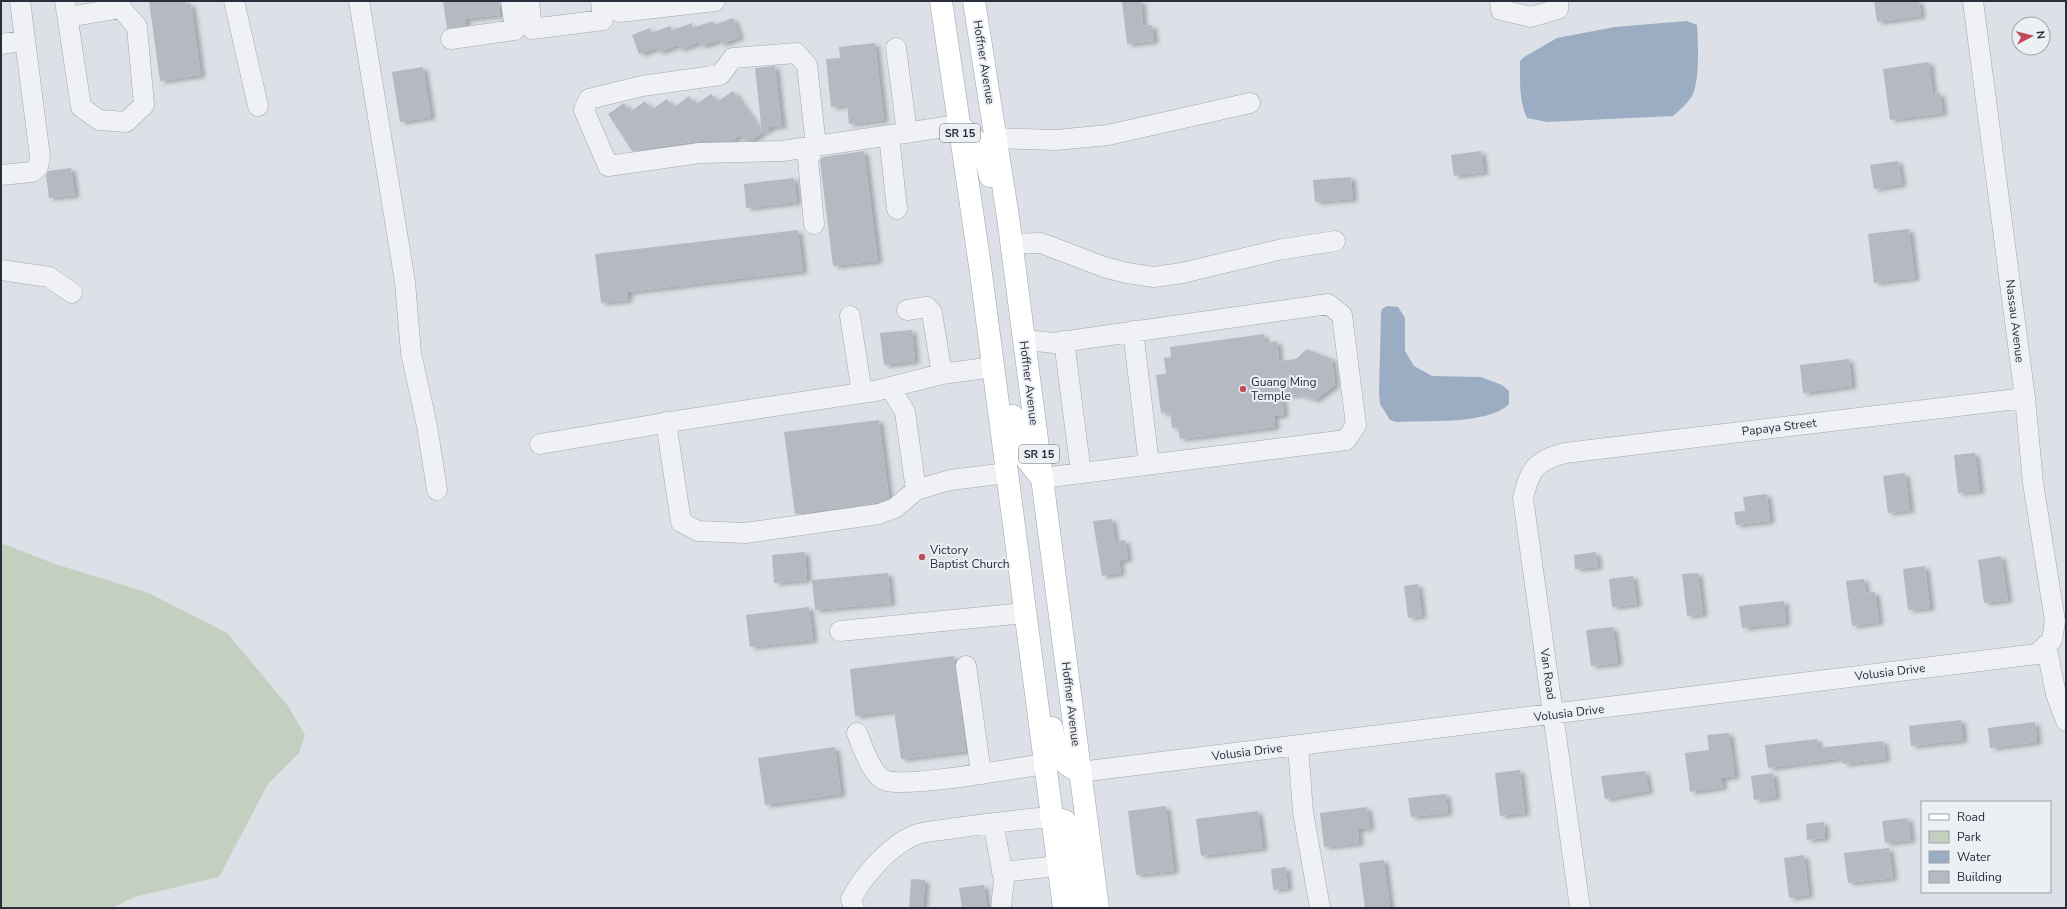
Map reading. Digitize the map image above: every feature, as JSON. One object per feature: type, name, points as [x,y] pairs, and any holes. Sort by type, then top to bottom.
[{"type":"main road","name":"SR 15","points":[[941,1],[993,366],[1024,612],[1064,908]]},
{"type":"main road","name":"Hoffner Avenue","points":[[974,1],[1011,244],[1098,908]]},
{"type":"main road","points":[[959,125],[979,142],[986,158],[1001,234],[1011,244]]},
{"type":"main road","points":[[993,366],[1009,388],[1017,442],[1030,464],[1042,478]]},
{"type":"main road","points":[[1024,612],[1041,636],[1052,730],[1058,756],[1064,764],[1080,772]]},
{"type":"main road","points":[[1051,817],[1065,821],[1072,835],[1082,908]]},
{"type":"street","points":[[1,175],[32,172],[38,167],[40,157],[20,1]]},
{"type":"street","points":[[234,1],[258,106]]},
{"type":"street","points":[[359,1],[405,282],[411,353],[427,426],[437,490]]},
{"type":"street","points":[[451,38],[515,30],[511,1]]},
{"type":"street","points":[[529,1],[532,29],[603,20],[601,1]]},
{"type":"street","points":[[619,1],[620,12],[715,1]]},
{"type":"street","points":[[1500,1],[1501,10],[1531,17],[1558,9],[1558,1]]},
{"type":"street","name":"Nassau Avenue","points":[[1973,1],[2025,398],[2033,483],[2055,621],[2049,643],[2056,694],[2066,721]]},
{"type":"street","points":[[120,8],[137,28],[144,105],[126,122],[99,120],[81,107],[67,9],[120,8]]},
{"type":"street","points":[[1,44],[24,41]]},
{"type":"street","points":[[896,48],[898,135],[897,209]]},
{"type":"street","points":[[814,224],[808,159],[816,146],[807,65],[796,53],[733,58],[720,75],[642,86],[589,99],[584,110],[608,166],[700,153],[782,151],[816,146],[898,135],[959,125]]},
{"type":"street","points":[[995,138],[1056,140],[1108,135],[1250,103]]},
{"type":"street","points":[[1011,244],[1041,243],[1104,267],[1127,273],[1154,277],[1190,272],[1278,250],[1335,241]]},
{"type":"street","points":[[1,270],[49,277],[72,293]]},
{"type":"street","points":[[1024,343],[1064,341],[1328,304],[1342,315],[1356,426],[1346,440],[1042,478]]},
{"type":"street","points":[[907,310],[927,306],[932,313],[942,374]]},
{"type":"street","points":[[850,316],[862,393]]},
{"type":"street","points":[[1133,331],[1149,464]]},
{"type":"street","points":[[1064,341],[1081,473]]},
{"type":"street","points":[[540,444],[666,422],[862,393],[942,374],[993,366]]},
{"type":"street","points":[[890,387],[905,412],[916,490]]},
{"type":"street","name":"Papaya Street","points":[[1535,465],[1547,458],[1564,453],[2025,398]]},
{"type":"street","points":[[666,422],[682,522],[698,531],[744,533],[879,514],[895,508],[916,490],[950,480],[1007,473]]},
{"type":"street","name":"Van Road","points":[[1535,465],[1528,479],[1523,498],[1580,908]]},
{"type":"street","points":[[840,631],[1024,612]]},
{"type":"street","name":"Volusia Drive","points":[[1080,772],[1554,715],[2037,654],[2049,643]]},
{"type":"street","points":[[966,666],[981,773]]},
{"type":"street","points":[[857,733],[872,767],[883,780],[896,783],[1044,764]]},
{"type":"street","points":[[1298,746],[1302,812],[1320,908]]},
{"type":"street","points":[[854,908],[851,899],[865,877],[897,846],[915,834],[993,823],[1051,817]]},
{"type":"street","points":[[993,823],[1004,880],[1001,908]]},
{"type":"street","points":[[1002,872],[1058,866]]},
{"type":"green space","points":[[1,543],[55,564],[149,593],[227,633],[288,706],[305,735],[299,753],[268,784],[219,877],[134,897],[112,908],[1,908]]},
{"type":"water","points":[[1687,21],[1697,25],[1698,61],[1695,89],[1686,104],[1673,116],[1547,122],[1527,118],[1521,97],[1520,83],[1520,61],[1524,57],[1557,38],[1615,27]]},
{"type":"water","points":[[1387,306],[1398,307],[1405,318],[1405,351],[1414,366],[1432,376],[1481,377],[1502,385],[1509,391],[1509,404],[1499,411],[1472,418],[1440,421],[1397,422],[1390,420],[1380,404],[1379,392],[1381,314],[1382,309]]},
{"type":"building","points":[[149,1],[185,1],[186,4],[191,4],[201,75],[160,81]]},
{"type":"building","points":[[443,1],[499,1],[500,15],[465,19],[466,25],[447,29]]},
{"type":"building","points":[[1122,1],[1141,1],[1143,26],[1152,25],[1154,41],[1127,44]]},
{"type":"building","points":[[1874,1],[1919,1],[1921,16],[1877,22]]},
{"type":"building","points":[[733,18],[740,37],[721,44],[720,40],[701,46],[700,42],[680,49],[678,45],[659,52],[657,48],[639,54],[632,35],[650,28],[651,33],[670,26],[672,30],[692,23],[693,28],[713,21],[714,25]]},
{"type":"building","points":[[875,43],[884,120],[849,124],[847,105],[831,107],[826,59],[840,58],[839,47]]},
{"type":"building","points":[[1929,62],[1933,94],[1940,93],[1943,113],[1890,120],[1883,69]]},
{"type":"building","points":[[775,66],[782,126],[771,127],[762,133],[755,68]]},
{"type":"building","points":[[423,67],[431,117],[400,122],[392,72]]},
{"type":"building","points":[[733,91],[762,133],[752,140],[743,140],[740,135],[732,141],[720,141],[718,139],[715,141],[698,141],[632,151],[608,114],[624,103],[630,112],[645,101],[651,110],[667,99],[673,108],[689,96],[695,105],[711,94],[717,102]]},
{"type":"building","points":[[864,151],[878,261],[833,266],[820,161],[823,157]]},
{"type":"building","points":[[1481,151],[1484,172],[1454,176],[1451,155]]},
{"type":"building","points":[[1898,161],[1902,184],[1874,189],[1870,165]]},
{"type":"building","points":[[71,168],[75,195],[49,198],[46,175],[48,171]]},
{"type":"building","points":[[1351,177],[1353,199],[1315,202],[1313,180]]},
{"type":"building","points":[[794,178],[797,202],[746,208],[744,184]]},
{"type":"building","points":[[1909,229],[1915,278],[1874,283],[1868,234]]},
{"type":"building","points":[[798,230],[803,271],[628,292],[628,300],[601,303],[595,254]]},
{"type":"building","points":[[912,330],[915,361],[884,365],[880,333]]},
{"type":"building","name":"Guang Ming Temple","points":[[1264,334],[1265,343],[1277,341],[1279,361],[1296,359],[1307,349],[1332,359],[1335,385],[1315,400],[1299,394],[1282,396],[1284,415],[1274,416],[1275,427],[1180,439],[1178,427],[1172,428],[1170,412],[1161,413],[1156,375],[1166,374],[1164,358],[1171,357],[1170,347]]},
{"type":"building","points":[[1849,359],[1852,386],[1803,393],[1800,365]]},
{"type":"building","points":[[879,420],[889,498],[876,503],[795,514],[784,432]]},
{"type":"building","points":[[1975,453],[1980,491],[1958,493],[1954,455]]},
{"type":"building","points":[[1905,473],[1910,510],[1888,513],[1883,476]]},
{"type":"building","points":[[1767,494],[1770,521],[1736,525],[1734,512],[1745,511],[1743,497]]},
{"type":"building","points":[[1112,519],[1115,542],[1125,540],[1128,559],[1119,561],[1121,573],[1102,576],[1093,521]]},
{"type":"building","points":[[805,552],[807,580],[774,583],[772,555]]},
{"type":"building","points":[[1596,552],[1598,567],[1575,569],[1574,555]]},
{"type":"building","points":[[2001,556],[2008,600],[1984,603],[1978,560]]},
{"type":"building","points":[[1925,566],[1930,608],[1908,610],[1903,569]]},
{"type":"building","points":[[888,573],[891,603],[815,610],[812,580]]},
{"type":"building","points":[[1698,573],[1703,614],[1687,616],[1682,574]]},
{"type":"building","points":[[1633,576],[1637,604],[1612,607],[1609,579]]},
{"type":"building","points":[[1864,579],[1866,593],[1875,592],[1879,622],[1852,626],[1846,581]]},
{"type":"building","points":[[1418,584],[1422,616],[1408,618],[1404,586]]},
{"type":"building","points":[[1784,601],[1786,623],[1742,628],[1739,606]]},
{"type":"building","points":[[809,607],[813,640],[750,647],[746,615]]},
{"type":"building","points":[[1613,627],[1618,663],[1591,666],[1586,630]]},
{"type":"building","points":[[954,656],[966,751],[901,759],[894,711],[855,716],[850,669]]},
{"type":"building","points":[[1961,720],[1963,740],[1911,746],[1909,726]]},
{"type":"building","points":[[2035,722],[2037,742],[1990,748],[1988,728]]},
{"type":"building","points":[[1729,733],[1735,776],[1721,778],[1723,787],[1690,792],[1685,753],[1709,750],[1707,735]]},
{"type":"building","points":[[1817,739],[1818,748],[1883,741],[1886,759],[1843,764],[1843,758],[1768,768],[1765,745]]},
{"type":"building","points":[[835,747],[841,794],[765,805],[758,758]]},
{"type":"building","points":[[1520,770],[1525,813],[1500,816],[1495,773]]},
{"type":"building","points":[[1645,771],[1649,791],[1605,799],[1601,776]]},
{"type":"building","points":[[1773,773],[1776,797],[1754,800],[1751,776]]},
{"type":"building","points":[[1446,794],[1448,813],[1411,817],[1408,798]]},
{"type":"building","points":[[1166,806],[1174,871],[1136,875],[1128,811]]},
{"type":"building","points":[[1367,807],[1370,828],[1358,829],[1359,843],[1324,847],[1320,813]]},
{"type":"building","points":[[1258,811],[1263,848],[1201,856],[1196,819]]},
{"type":"building","points":[[1908,818],[1911,840],[1885,843],[1882,821]]},
{"type":"building","points":[[1824,822],[1825,838],[1807,840],[1806,824]]},
{"type":"building","points":[[1889,848],[1893,878],[1848,883],[1844,853]]},
{"type":"building","points":[[1804,855],[1809,895],[1789,898],[1784,858]]},
{"type":"building","points":[[1384,860],[1390,908],[1365,908],[1359,863]]},
{"type":"building","points":[[1286,867],[1288,888],[1273,890],[1271,869]]},
{"type":"building","points":[[911,879],[925,880],[923,908],[909,908]]},
{"type":"building","points":[[984,885],[987,908],[962,908],[959,888]]},
{"type":"place","name":"Guang Ming Temple","points":[[1243,389]]},
{"type":"place","name":"Victory Baptist Church","points":[[922,557]]}]
